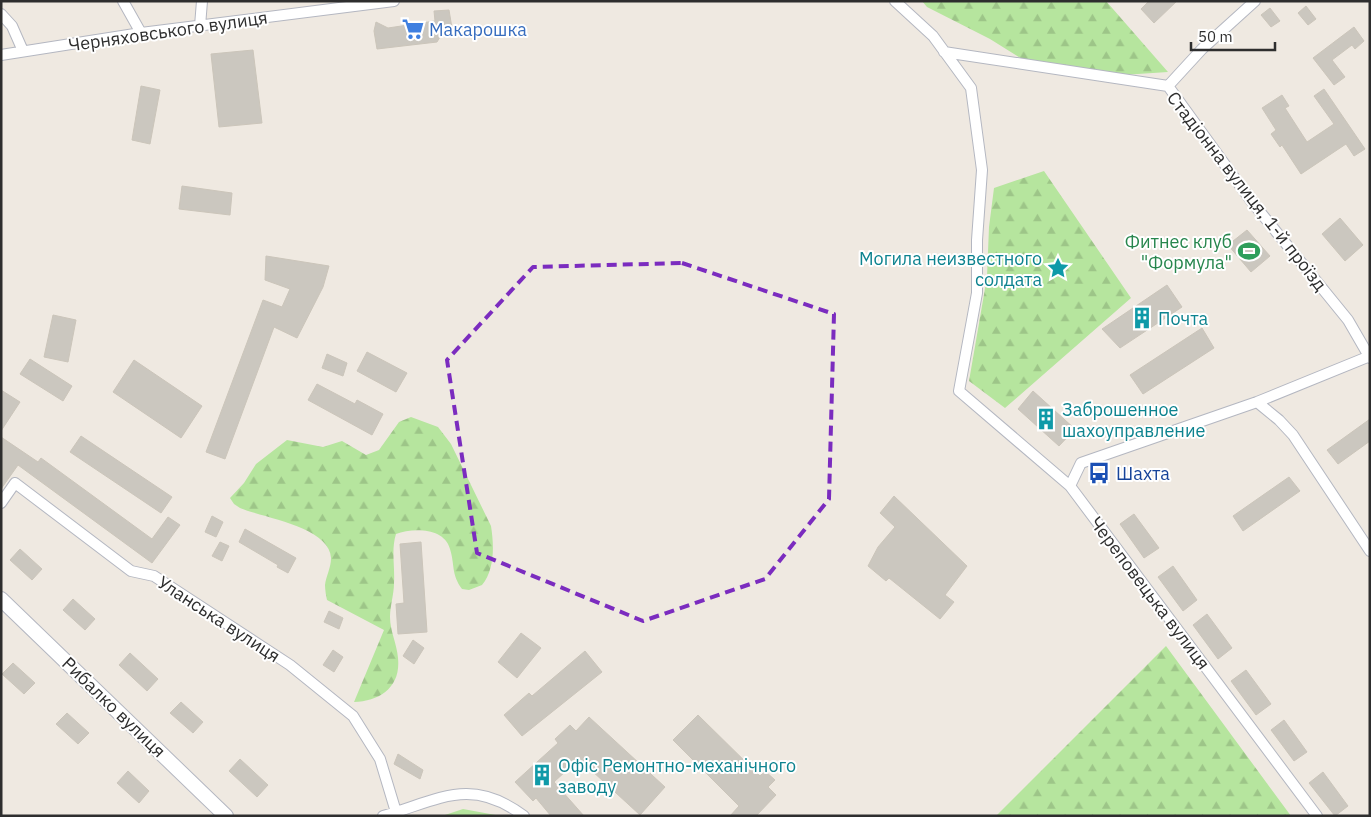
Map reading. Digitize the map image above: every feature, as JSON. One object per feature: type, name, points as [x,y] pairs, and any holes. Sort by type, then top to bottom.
[{"type":"street","points":[[123,1],[141,33]]},
{"type":"street","points":[[200,26],[202,1]]},
{"type":"street","name":"Черняховського вулиця","points":[[1,55],[141,33],[394,1]]},
{"type":"street","points":[[896,1],[932,36],[944,52]]},
{"type":"street","points":[[1168,86],[1202,49],[1250,3]]},
{"type":"street","points":[[1,14],[12,26],[23,51]]},
{"type":"street","name":"Стадіонна вулиця, 1-й проїзд","points":[[944,52],[1168,86],[1252,202],[1348,320],[1369,357]]},
{"type":"street","name":"Череповецька вулиця","points":[[944,52],[971,88],[982,170],[977,240],[977,293],[959,391],[1070,486],[1317,816]]},
{"type":"street","points":[[1070,486],[1081,463],[1257,402],[1369,357]]},
{"type":"street","points":[[1257,402],[1279,420],[1292,434],[1370,551]]},
{"type":"street","name":"Уланська вулиця","points":[[1,503],[15,483],[131,571],[154,576],[290,665],[353,716],[380,759],[396,812]]},
{"type":"street","name":"Рибалко вулиця","points":[[1,599],[226,816]]},
{"type":"street","points":[[383,816],[447,795],[468,793],[506,803],[524,816]]},
{"type":"highlighted area","points":[[682,263],[834,314],[829,499],[765,579],[643,621],[477,553],[447,360],[533,267]]},
{"type":"green space","points":[[922,1],[1106,1],[1168,72],[1092,77],[1030,64],[990,39],[927,7]]},
{"type":"green space","points":[[1044,171],[1131,298],[1005,408],[969,381],[987,277],[989,227],[994,188]]},
{"type":"green space","points":[[411,417],[438,427],[451,444],[491,526],[493,549],[491,564],[482,585],[469,590],[462,589],[455,574],[450,549],[447,542],[441,537],[434,533],[419,530],[396,534],[393,552],[394,587],[390,617],[398,658],[396,677],[387,691],[372,699],[354,702],[384,630],[327,600],[325,585],[331,558],[328,547],[320,539],[294,525],[240,508],[230,498],[244,483],[256,464],[287,440],[323,447],[342,441],[366,455],[379,450],[399,422]]},
{"type":"green space","points":[[1166,646],[1291,816],[996,816]]},
{"type":"green space","points":[[463,809],[501,816],[442,816]]},
{"type":"building","points":[[1149,1],[1177,1],[1154,23],[1141,9]]},
{"type":"building","points":[[1306,6],[1316,19],[1308,25],[1298,13]]},
{"type":"building","points":[[1270,8],[1280,21],[1271,27],[1261,15]]},
{"type":"building","name":"Макарошка","points":[[449,10],[453,34],[440,37],[437,42],[377,49],[374,31],[376,22],[388,28],[435,21],[434,11]]},
{"type":"building","points":[[1354,27],[1364,41],[1355,49],[1352,45],[1332,60],[1345,77],[1334,85],[1313,58]]},
{"type":"building","points":[[253,50],[262,123],[219,127],[211,54]]},
{"type":"building","points":[[141,86],[160,90],[150,144],[132,140]]},
{"type":"building","points":[[1324,89],[1365,149],[1354,156],[1346,144],[1301,174],[1282,145],[1280,147],[1271,134],[1276,130],[1262,108],[1282,95],[1289,106],[1285,108],[1307,142],[1334,124],[1314,96]]},
{"type":"building","points":[[182,186],[232,193],[230,215],[179,209]]},
{"type":"building","points":[[1340,218],[1363,245],[1345,261],[1322,234]]},
{"type":"building","name":"Фитнес клуб \"Формула\"","points":[[1247,230],[1270,256],[1251,272],[1228,245]]},
{"type":"building","points":[[266,256],[329,266],[323,287],[297,338],[274,327],[225,459],[206,452],[263,300],[282,307],[290,289],[265,280]]},
{"type":"building","name":"Почта","points":[[1167,285],[1182,307],[1120,348],[1102,329]]},
{"type":"building","points":[[53,315],[76,320],[68,362],[44,357]]},
{"type":"building","points":[[1202,328],[1214,348],[1143,394],[1130,375]]},
{"type":"building","points":[[367,352],[407,373],[396,392],[357,371]]},
{"type":"building","points":[[327,354],[347,363],[343,376],[322,368]]},
{"type":"building","points":[[30,359],[72,386],[63,401],[20,374]]},
{"type":"building","points":[[134,360],[202,406],[181,438],[113,392]]},
{"type":"building","points":[[317,384],[355,404],[357,400],[383,414],[372,435],[308,400]]},
{"type":"building","points":[[1,390],[20,402],[1,431]]},
{"type":"building","name":"Заброшенное шахоуправление","points":[[1033,391],[1075,429],[1059,446],[1018,409]]},
{"type":"building","points":[[1370,419],[1370,441],[1338,464],[1327,450]]},
{"type":"building","points":[[81,436],[172,497],[161,513],[70,452]]},
{"type":"building","points":[[1,437],[38,462],[41,458],[152,539],[168,517],[180,525],[152,563],[18,465],[1,489]]},
{"type":"building","points":[[1289,477],[1300,491],[1243,531],[1233,516]]},
{"type":"building","points":[[894,496],[967,566],[945,595],[954,602],[940,619],[889,578],[886,581],[868,566],[878,547],[895,527],[880,513]]},
{"type":"building","points":[[1134,514],[1159,548],[1144,558],[1120,524]]},
{"type":"building","points":[[212,516],[223,522],[216,537],[205,532]]},
{"type":"building","points":[[245,529],[296,558],[288,573],[239,542]]},
{"type":"building","points":[[220,542],[229,546],[222,561],[212,556]]},
{"type":"building","points":[[421,542],[427,632],[398,634],[396,604],[404,603],[400,544]]},
{"type":"building","points":[[20,549],[42,569],[32,580],[10,560]]},
{"type":"building","points":[[1173,566],[1197,600],[1183,611],[1158,577]]},
{"type":"building","points":[[73,599],[95,619],[85,630],[63,610]]},
{"type":"building","points":[[329,611],[343,618],[339,629],[324,622]]},
{"type":"building","points":[[1207,614],[1232,648],[1218,659],[1193,625]]},
{"type":"building","points":[[521,633],[541,648],[517,678],[498,662]]},
{"type":"building","points":[[413,640],[424,648],[414,664],[403,656]]},
{"type":"building","points":[[333,650],[343,657],[334,672],[323,665]]},
{"type":"building","points":[[585,651],[602,672],[522,736],[504,715],[529,693],[532,696]]},
{"type":"building","points":[[130,653],[158,679],[147,691],[119,665]]},
{"type":"building","points":[[13,663],[35,683],[24,694],[2,674]]},
{"type":"building","points":[[1246,670],[1271,704],[1256,715],[1231,681]]},
{"type":"building","points":[[181,702],[203,722],[193,733],[170,713]]},
{"type":"building","points":[[67,713],[89,733],[78,744],[56,724]]},
{"type":"building","points":[[698,715],[760,776],[765,771],[775,780],[768,787],[776,795],[756,816],[730,816],[739,806],[673,740]]},
{"type":"building","points":[[589,717],[665,787],[640,815],[579,759],[554,782],[584,816],[551,816],[536,798],[533,801],[515,782],[558,743],[555,739],[570,725],[576,731]]},
{"type":"building","points":[[1284,720],[1307,752],[1294,761],[1271,730]]},
{"type":"building","points":[[398,754],[423,770],[420,779],[394,764]]},
{"type":"building","points":[[240,759],[268,785],[257,797],[229,771]]},
{"type":"building","points":[[128,771],[149,791],[139,803],[117,783]]},
{"type":"building","points":[[1323,772],[1348,806],[1335,816],[1309,783]]},
{"type":"place","name":"Макарошка","points":[[413,29]]},
{"type":"place","name":"Фитнес клуб \"Формула\"","points":[[1249,251]]},
{"type":"place","name":"Могила неизвестного солдата","points":[[1058,268]]},
{"type":"place","name":"Почта","points":[[1142,318]]},
{"type":"place","name":"Заброшенное шахоуправление","points":[[1046,419]]},
{"type":"place","name":"Шахта","points":[[1099,473]]},
{"type":"place","name":"Офіс Ремонтно-механічного заводу","points":[[542,775]]}]
